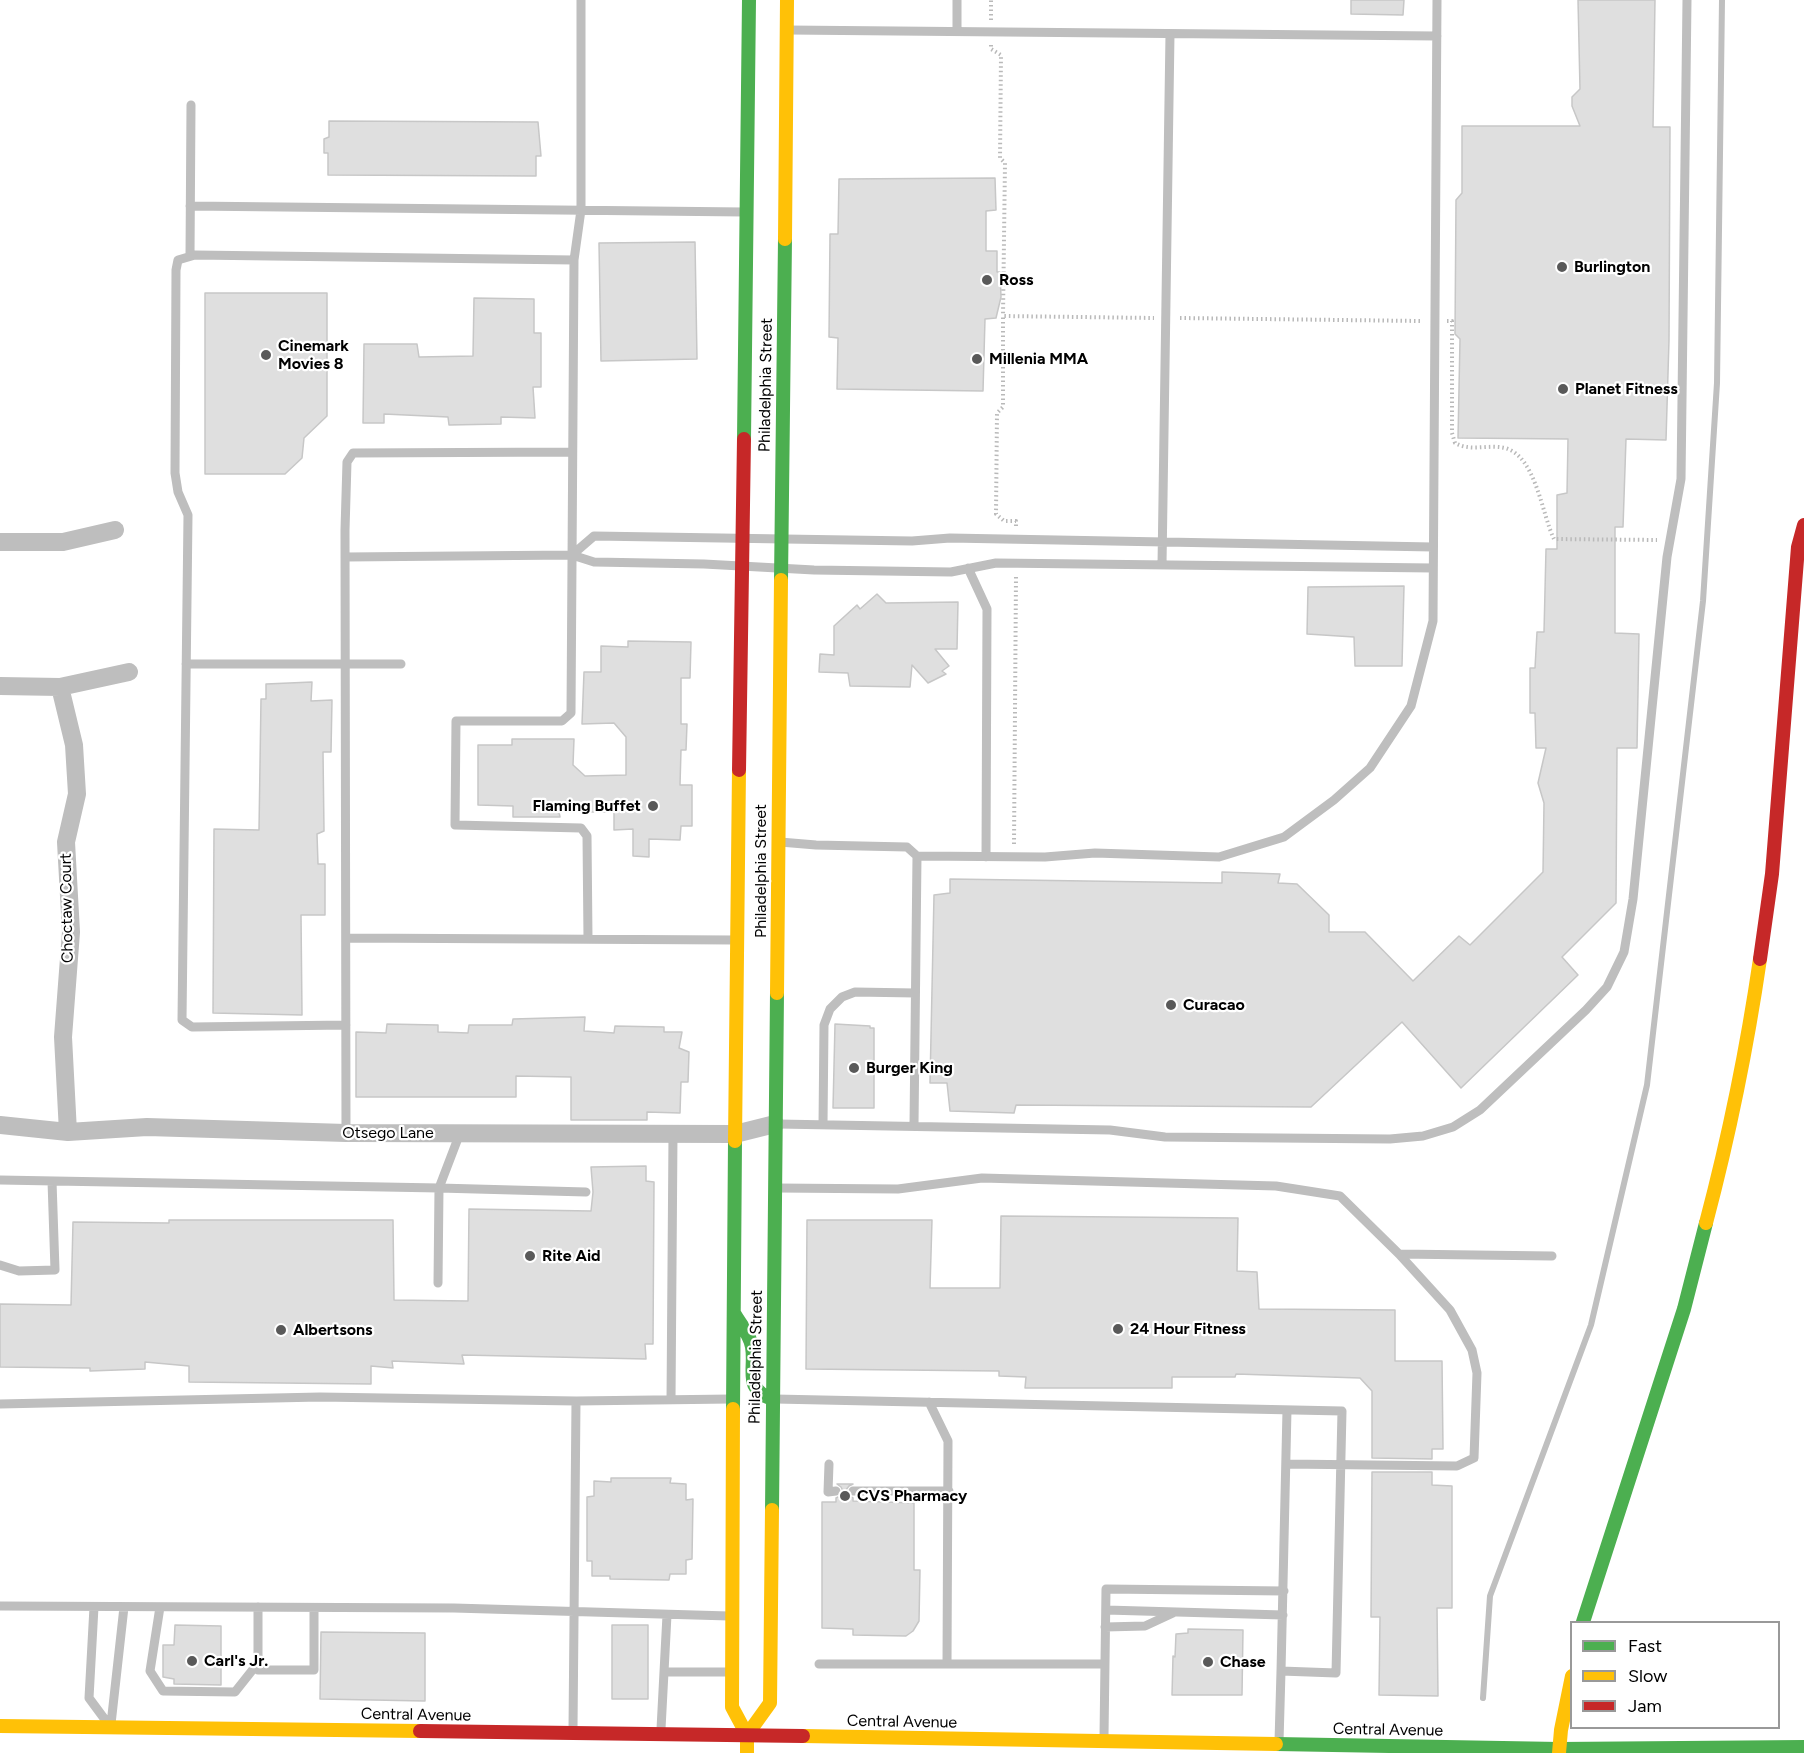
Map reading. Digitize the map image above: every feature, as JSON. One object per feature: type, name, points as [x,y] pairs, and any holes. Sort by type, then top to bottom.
[{"type":"main road","name":"Philadelphia Street","points":[[747,1753],[747,1736],[732,1707],[731,1672],[748,0]]},
{"type":"main road","points":[[757,0],[763,15]]},
{"type":"main road","name":"Philadelphia Street","points":[[747,1736],[770,1703],[781,567],[781,29],[787,0]]},
{"type":"main road","points":[[1584,1621],[1684,1309],[1717,1184],[1748,1036],[1772,874],[1798,547],[1804,525]]},
{"type":"main road","points":[[734,1313],[752,1345],[752,1378],[756,1389],[764,1397],[772,1399]]},
{"type":"main road","points":[[1559,1751],[1570,1686]]},
{"type":"main road","name":"Central Avenue","points":[[0,1726],[1104,1741],[1276,1749],[1559,1751],[1804,1747]]},
{"type":"main road","points":[[110,1744],[111,1727]]},
{"type":"street","points":[[0,542],[63,542],[115,530]]},
{"type":"street","points":[[0,686],[60,687],[129,672]]},
{"type":"street","name":"Choctaw Court","points":[[60,687],[74,744],[77,794],[66,842],[70,932],[63,1036],[68,1132]]},
{"type":"street","name":"Otsego Lane","points":[[0,1125],[68,1132],[147,1127],[346,1133],[735,1134],[776,1124]]},
{"type":"lane","points":[[582,0],[581,210],[574,260],[571,713],[562,721],[456,722],[455,825],[581,828],[587,836],[588,939]]},
{"type":"lane","points":[[951,0],[957,0],[957,31]]},
{"type":"lane","points":[[777,841],[816,845],[907,847],[917,856],[1045,857],[1095,853],[1219,857],[1284,837],[1334,800],[1370,768],[1411,706],[1432,621],[1437,0]]},
{"type":"lane","points":[[776,1124],[1110,1130],[1165,1137],[1390,1139],[1423,1136],[1453,1127],[1480,1110],[1545,1050],[1607,987],[1624,952],[1633,899],[1670,540],[1681,479],[1687,0]]},
{"type":"lane","points":[[781,29],[1437,36]]},
{"type":"lane","points":[[1162,565],[1170,34]]},
{"type":"lane","points":[[190,256],[191,105]]},
{"type":"lane","points":[[190,206],[746,212]]},
{"type":"lane","points":[[346,1024],[192,1027],[182,1020],[188,515],[178,492],[175,473],[176,270],[178,260],[190,256],[574,260]]},
{"type":"lane","points":[[346,1133],[347,462],[353,453],[572,452]]},
{"type":"lane","points":[[572,555],[594,536],[912,541],[950,538],[1433,547]]},
{"type":"lane","points":[[346,557],[572,555],[594,562],[814,570],[951,572],[996,563],[1433,568]]},
{"type":"lane","points":[[968,568],[987,609],[986,857]]},
{"type":"lane","points":[[186,664],[400,664]]},
{"type":"lane","points":[[914,1125],[917,856]]},
{"type":"lane","points":[[346,938],[737,940]]},
{"type":"lane","points":[[823,1125],[824,1024],[830,1009],[842,997],[855,992],[915,993]]},
{"type":"lane","points":[[438,1283],[439,1188],[460,1133]]},
{"type":"lane","points":[[671,1400],[673,1134]]},
{"type":"lane","points":[[775,1188],[898,1190],[982,1178],[1276,1186],[1340,1196],[1400,1254],[1450,1311],[1472,1350],[1477,1373],[1474,1458],[1457,1466],[1286,1464]]},
{"type":"lane","points":[[0,1180],[586,1192]]},
{"type":"lane","points":[[0,1265],[19,1271],[55,1270],[52,1181]]},
{"type":"lane","points":[[1400,1254],[1552,1256]]},
{"type":"lane","points":[[0,1404],[320,1397],[576,1401],[733,1399]]},
{"type":"lane","points":[[772,1399],[1342,1411],[1336,1673],[1281,1671]]},
{"type":"lane","points":[[573,1734],[576,1401]]},
{"type":"lane","points":[[929,1402],[948,1441],[947,1664]]},
{"type":"lane","points":[[1276,1749],[1284,1592],[1287,1410]]},
{"type":"lane","points":[[829,1464],[828,1492],[836,1491]]},
{"type":"lane","points":[[853,1491],[949,1491]]},
{"type":"lane","points":[[1104,1741],[1106,1589],[1284,1592]]},
{"type":"lane","points":[[0,1606],[454,1608],[732,1616]]},
{"type":"lane","points":[[94,1607],[88,1698],[111,1727]]},
{"type":"lane","points":[[111,1727],[124,1607]]},
{"type":"lane","points":[[160,1607],[150,1671],[163,1691],[235,1692],[258,1663]]},
{"type":"lane","points":[[258,1607],[258,1670],[314,1670],[314,1608]]},
{"type":"lane","points":[[1106,1610],[1283,1615]]},
{"type":"lane","points":[[1105,1627],[1145,1626],[1175,1612]]},
{"type":"lane","points":[[661,1734],[667,1615]]},
{"type":"lane","points":[[819,1664],[1105,1664]]},
{"type":"lane","points":[[664,1672],[731,1672]]},
{"type":"path","points":[[991,0],[991,50],[1001,56],[1000,158],[1005,163],[1003,407],[998,413],[996,514],[1004,521],[1016,521],[1016,539]]},
{"type":"path","points":[[1003,316],[1452,321],[1452,433],[1455,443],[1464,448],[1506,448],[1521,458],[1536,484],[1554,539],[1670,540]]},
{"type":"path","points":[[1014,857],[1016,564]]},
{"type":"building","points":[[1351,0],[1404,0],[1403,15],[1351,14]]},
{"type":"building","points":[[1578,0],[1655,0],[1653,127],[1670,127],[1666,440],[1626,439],[1623,527],[1615,527],[1615,633],[1639,634],[1637,748],[1617,748],[1616,903],[1562,957],[1578,975],[1461,1088],[1402,1022],[1311,1107],[1016,1105],[1014,1113],[950,1111],[947,1083],[930,1083],[934,895],[950,893],[950,879],[1222,883],[1222,872],[1280,874],[1278,883],[1297,884],[1329,915],[1329,932],[1365,932],[1413,981],[1459,936],[1470,945],[1543,872],[1544,803],[1538,783],[1546,748],[1536,748],[1535,713],[1530,713],[1530,668],[1535,668],[1537,632],[1544,632],[1546,549],[1557,549],[1557,495],[1567,493],[1568,439],[1458,438],[1460,339],[1455,334],[1456,200],[1462,193],[1462,126],[1580,126],[1572,106],[1572,97],[1580,89]]},
{"type":"building","points":[[329,121],[538,122],[541,156],[536,156],[536,176],[328,175],[328,153],[324,153],[324,139],[329,137]]},
{"type":"building","points":[[995,178],[996,210],[986,211],[986,251],[997,251],[997,272],[1000,272],[1001,297],[996,318],[985,319],[983,391],[837,389],[838,338],[829,337],[830,234],[838,234],[839,179]]},
{"type":"building","points":[[695,242],[697,359],[601,361],[599,243]]},
{"type":"building","name":"Cinemark Movies 8","points":[[205,293],[327,293],[327,416],[304,438],[302,458],[285,474],[205,474]]},
{"type":"building","points":[[474,298],[534,299],[534,333],[541,333],[541,387],[533,387],[535,418],[501,417],[501,424],[449,425],[448,417],[384,414],[384,423],[363,423],[364,344],[417,344],[419,357],[473,356]]},
{"type":"building","points":[[1404,586],[1402,666],[1355,666],[1354,637],[1307,634],[1308,587]]},
{"type":"building","points":[[877,594],[886,603],[958,602],[957,649],[935,649],[949,666],[942,671],[946,674],[928,683],[912,665],[910,687],[850,686],[848,673],[819,672],[820,654],[834,655],[834,626],[857,605],[860,609]]},
{"type":"building","points":[[628,641],[691,642],[690,678],[681,678],[681,724],[687,724],[686,750],[681,750],[680,785],[692,785],[692,826],[681,826],[680,840],[649,839],[649,857],[633,856],[633,829],[614,830],[614,812],[559,812],[560,817],[513,817],[513,806],[478,805],[478,745],[512,745],[512,739],[574,739],[573,765],[585,776],[626,775],[626,737],[614,723],[582,724],[584,672],[601,672],[601,646],[628,647]]},
{"type":"building","points":[[312,682],[311,701],[332,700],[331,752],[323,752],[324,831],[317,834],[318,864],[325,864],[325,915],[301,915],[302,1015],[213,1013],[214,829],[259,830],[261,699],[266,699],[266,684]]},
{"type":"building","points":[[585,1017],[584,1031],[614,1033],[615,1026],[664,1027],[664,1032],[682,1032],[679,1048],[689,1052],[688,1082],[681,1082],[680,1113],[647,1112],[647,1120],[571,1120],[571,1077],[516,1076],[516,1097],[356,1097],[356,1032],[386,1033],[387,1024],[438,1025],[438,1032],[468,1033],[469,1025],[512,1025],[513,1019]]},
{"type":"building","name":"Burger King","points":[[835,1024],[874,1028],[874,1108],[833,1108]]},
{"type":"building","points":[[646,1166],[646,1181],[654,1182],[653,1344],[645,1344],[646,1359],[462,1355],[464,1364],[392,1361],[393,1368],[371,1366],[371,1384],[189,1382],[189,1366],[145,1362],[145,1369],[90,1371],[90,1368],[0,1367],[0,1304],[71,1305],[73,1222],[393,1220],[394,1300],[468,1301],[469,1209],[591,1211],[593,1192],[591,1167]]},
{"type":"building","points":[[1001,1216],[1238,1218],[1237,1271],[1257,1272],[1259,1309],[1395,1310],[1395,1361],[1442,1361],[1443,1449],[1432,1449],[1432,1459],[1372,1458],[1372,1391],[1360,1378],[1236,1374],[1235,1377],[1172,1377],[1172,1388],[1025,1388],[1026,1377],[999,1376],[999,1371],[806,1369],[807,1220],[932,1220],[930,1288],[1000,1288]]},
{"type":"building","points":[[1372,1472],[1432,1472],[1432,1485],[1452,1486],[1452,1608],[1437,1608],[1438,1696],[1379,1695],[1380,1617],[1371,1617]]},
{"type":"building","points":[[611,1478],[671,1478],[670,1483],[686,1484],[686,1500],[693,1499],[692,1559],[686,1560],[686,1574],[670,1574],[669,1580],[610,1579],[610,1576],[592,1576],[592,1561],[587,1561],[587,1497],[594,1496],[594,1481],[611,1482]]},
{"type":"building","name":"CVS Pharmacy","points":[[837,1484],[853,1484],[846,1490],[853,1501],[914,1503],[914,1570],[920,1570],[919,1621],[913,1631],[906,1636],[853,1635],[853,1629],[822,1628],[822,1502],[836,1502],[836,1498],[843,1491]]},
{"type":"building","name":"Carl's Jr.","points":[[175,1625],[221,1626],[221,1685],[174,1684],[174,1679],[163,1677],[163,1645],[174,1645]]},
{"type":"building","points":[[612,1625],[648,1625],[648,1699],[612,1699]]},
{"type":"building","name":"Chase","points":[[1188,1629],[1243,1630],[1242,1695],[1172,1695],[1176,1634],[1188,1633]]},
{"type":"building","points":[[321,1632],[425,1633],[425,1701],[320,1699]]},
{"type":"waterway","points":[[1483,1698],[1490,1596],[1591,1325],[1647,1085],[1703,601],[1717,383],[1722,0]]},
{"type":"traffic: fast","points":[[744,439],[749,0]]},
{"type":"traffic: fast","points":[[781,580],[785,239]]},
{"type":"traffic: fast","points":[[772,1510],[777,993]]},
{"type":"traffic: fast","points":[[733,1409],[735,1141]]},
{"type":"traffic: fast","points":[[1583,1621],[1684,1309],[1706,1223]]},
{"type":"traffic: fast","points":[[734,1313],[751,1342],[754,1384],[757,1390],[772,1399]]},
{"type":"traffic: fast","points":[[1276,1744],[1559,1749],[1804,1747]]},
{"type":"traffic: slow","points":[[785,239],[787,0]]},
{"type":"traffic: slow","points":[[777,993],[781,580]]},
{"type":"traffic: slow","points":[[735,1141],[739,770]]},
{"type":"traffic: slow","points":[[1706,1223],[1737,1092],[1760,959]]},
{"type":"traffic: slow","points":[[733,1409],[732,1707],[747,1735],[747,1753]]},
{"type":"traffic: slow","points":[[747,1735],[770,1703],[772,1510]]},
{"type":"traffic: slow","points":[[1559,1753],[1570,1686]]},
{"type":"traffic: slow","points":[[0,1726],[420,1731]]},
{"type":"traffic: slow","points":[[803,1736],[1276,1744]]},
{"type":"traffic: jam","points":[[739,770],[744,439]]},
{"type":"traffic: jam","points":[[1760,959],[1772,874],[1798,547],[1804,525]]},
{"type":"traffic: jam","points":[[420,1731],[803,1736]]},
{"type":"place","name":"Burlington","points":[[1562,267]]},
{"type":"place","name":"Ross","points":[[987,280]]},
{"type":"place","name":"Cinemark Movies 8","points":[[266,355]]},
{"type":"place","name":"Millenia MMA","points":[[977,359]]},
{"type":"place","name":"Planet Fitness","points":[[1563,389]]},
{"type":"place","name":"Flaming Buffet","points":[[653,806]]},
{"type":"place","name":"Curacao","points":[[1171,1005]]},
{"type":"place","name":"Burger King","points":[[854,1068]]},
{"type":"place","name":"Rite Aid","points":[[530,1256]]},
{"type":"place","name":"24 Hour Fitness","points":[[1118,1329]]},
{"type":"place","name":"Albertsons","points":[[281,1330]]},
{"type":"place","name":"CVS Pharmacy","points":[[845,1496]]},
{"type":"place","name":"Carl's Jr.","points":[[192,1661]]},
{"type":"place","name":"Chase","points":[[1208,1662]]}]
